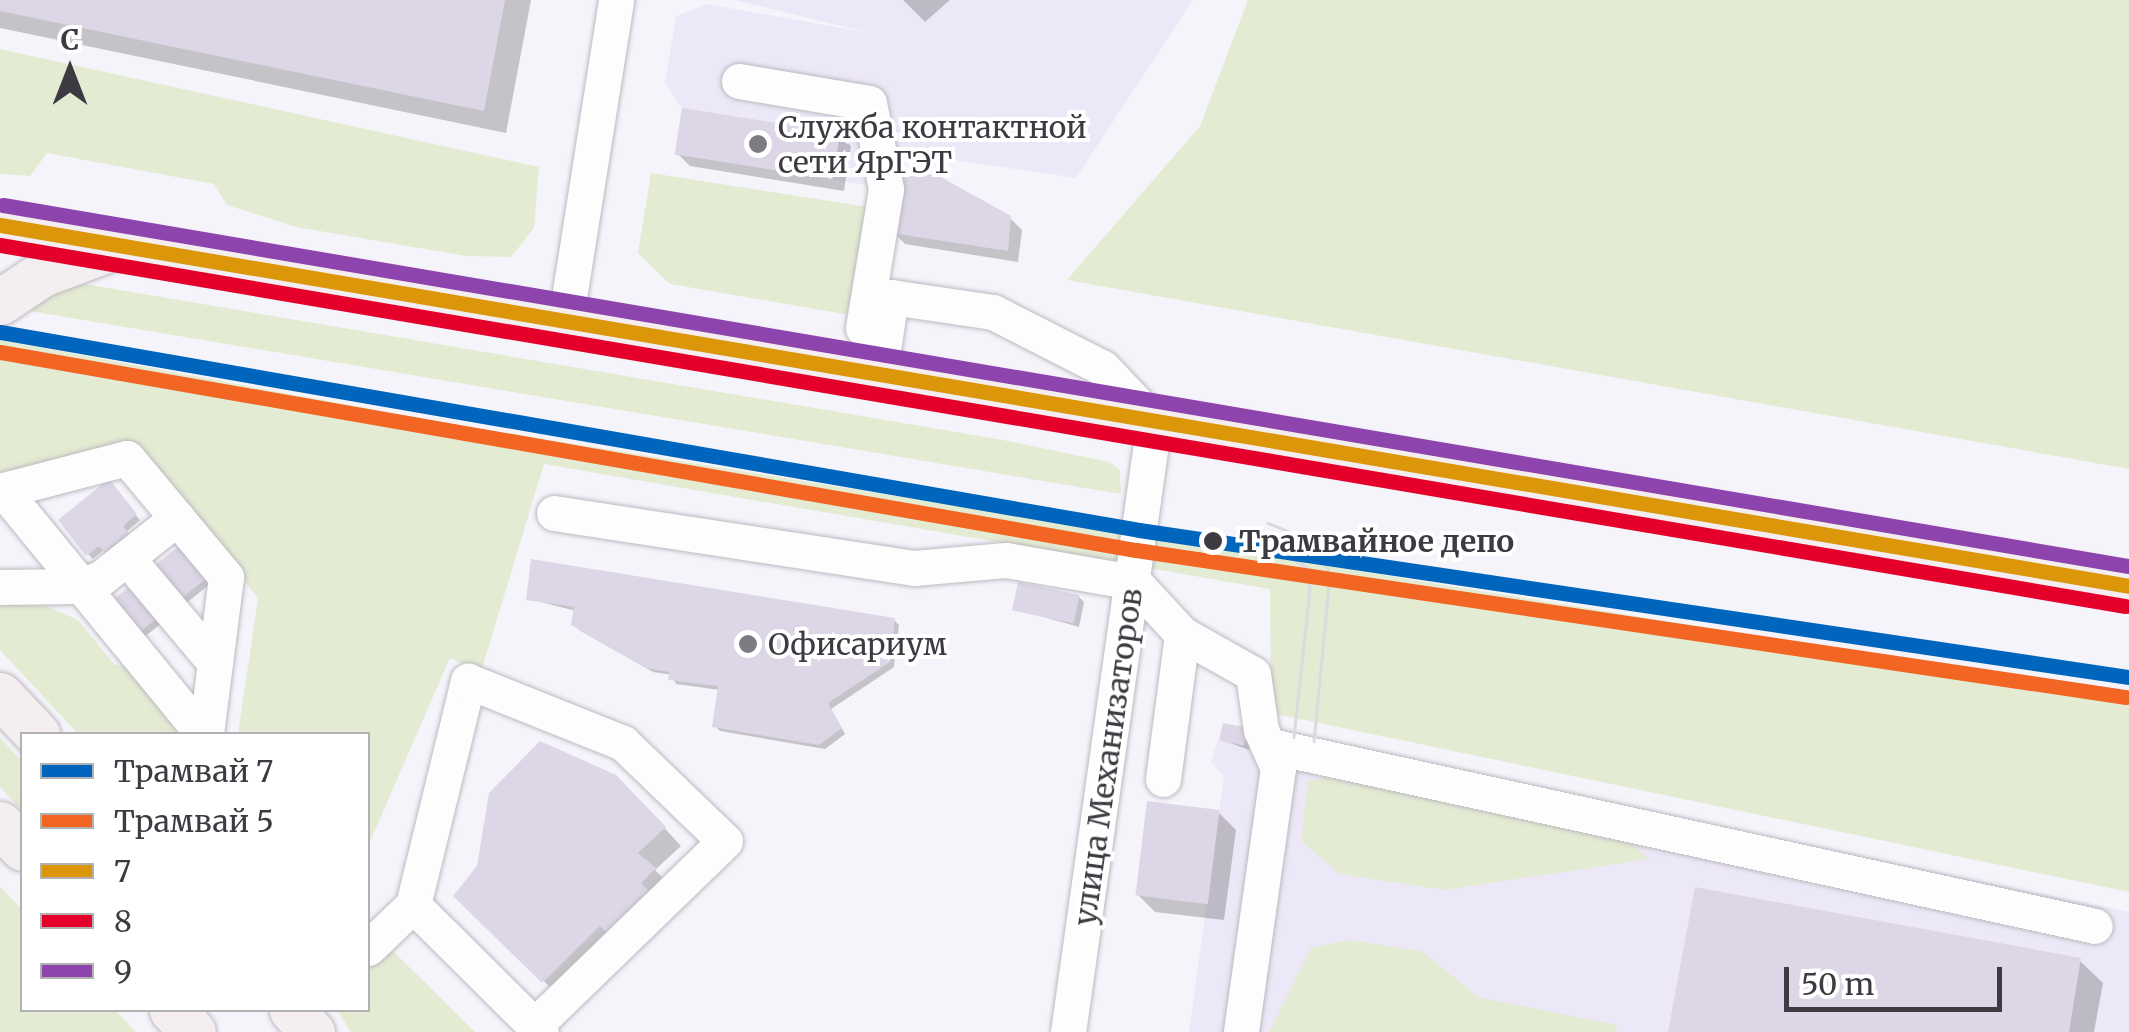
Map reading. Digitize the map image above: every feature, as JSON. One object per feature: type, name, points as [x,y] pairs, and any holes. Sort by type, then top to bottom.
[{"type":"main road","points":[[0,225],[565,324],[2129,586]]},
{"type":"main road","points":[[0,302],[42,274],[116,246]]},
{"type":"main road","points":[[0,695],[35,732]]},
{"type":"main road","points":[[0,824],[20,846]]},
{"type":"main road","points":[[174,1012],[192,1032]]},
{"type":"street","points":[[565,324],[616,0]]},
{"type":"street","points":[[739,80],[870,103],[886,189],[867,375]]},
{"type":"street","points":[[867,375],[892,297],[992,312],[1103,368],[1154,422]]},
{"type":"street","name":"улица Механизаторов","points":[[1068,1032],[1154,422]]},
{"type":"street","points":[[202,732],[2,490],[127,458],[226,577],[204,732]]},
{"type":"street","points":[[554,513],[914,568],[1006,560],[1134,582],[1182,634],[1253,674],[1261,730],[1278,768],[1240,1032]]},
{"type":"street","points":[[0,587],[78,586],[102,578],[177,518]]},
{"type":"street","points":[[126,558],[215,663]]},
{"type":"street","points":[[1163,779],[1182,634]]},
{"type":"street","points":[[370,946],[413,905],[468,681],[623,743],[724,842],[538,1028],[413,905]]},
{"type":"street","points":[[1270,746],[2095,926]]},
{"type":"shaded area","points":[[734,0],[1193,0],[1076,178],[914,154],[901,170],[898,190],[676,155],[682,108],[665,83],[676,16],[707,4],[870,33]]},
{"type":"shaded area","points":[[1223,723],[2129,912],[2129,1032],[1189,1032],[1224,777],[1211,762]]},
{"type":"green space","points":[[1248,0],[2129,0],[2129,469],[1067,280],[1200,126]]},
{"type":"green space","points":[[0,49],[539,167],[534,228],[511,257],[466,256],[296,227],[227,205],[214,184],[47,153],[30,176],[0,174]]},
{"type":"green space","points":[[651,173],[868,207],[856,316],[670,284],[638,253]]},
{"type":"green space","points":[[61,280],[1003,440],[1109,462],[1120,470],[1121,494],[18,309]]},
{"type":"green space","points":[[0,340],[458,425],[2129,696],[2129,892],[1271,713],[1270,589],[544,464],[481,672],[450,658],[370,841],[370,732],[238,732],[258,598],[130,442],[0,474]]},
{"type":"green space","points":[[0,601],[35,601],[78,620],[114,664],[132,670],[177,732],[76,732],[0,650]]},
{"type":"green space","points":[[0,738],[20,759],[20,809],[0,787]]},
{"type":"green space","points":[[1337,773],[1626,839],[1649,859],[1444,890],[1340,874],[1301,841],[1308,782]]},
{"type":"green space","points":[[0,886],[20,908],[20,1012],[117,1012],[136,1032],[0,1032]]},
{"type":"green space","points":[[1349,940],[1422,951],[1478,997],[1617,1025],[1616,1032],[1269,1032],[1311,948]]},
{"type":"green space","points":[[382,951],[394,952],[475,1032],[351,1032],[338,1012],[370,1012],[370,963]]},
{"type":"building","points":[[0,0],[505,0],[484,111],[0,11]]},
{"type":"building","name":"Служба контактной сети ЯрГЭТ","points":[[682,108],[840,133],[833,179],[675,154]]},
{"type":"building","points":[[901,170],[939,176],[1011,216],[1008,251],[891,233]]},
{"type":"building","points":[[109,479],[137,514],[123,526],[155,565],[180,545],[207,578],[130,640],[104,607],[131,585],[99,546],[86,556],[58,520]]},
{"type":"building","name":"Офисариум","points":[[531,559],[895,618],[890,662],[828,703],[842,728],[819,745],[712,727],[718,686],[668,680],[669,672],[646,668],[571,625],[574,607],[526,600]]},
{"type":"building","points":[[1018,582],[1080,595],[1074,623],[1012,610]]},
{"type":"building","points":[[1223,723],[1248,728],[1244,745],[1220,741]]},
{"type":"building","points":[[540,741],[616,775],[666,827],[638,853],[656,868],[641,883],[655,897],[613,938],[600,926],[542,983],[453,896],[477,866],[489,793]]},
{"type":"building","points":[[1147,801],[1219,810],[1208,904],[1135,895]]},
{"type":"building","points":[[1695,887],[2081,958],[2069,1032],[1668,1032]]},
{"type":"tram line","name":"7","points":[[0,332],[1139,530],[2129,677]]},
{"type":"tram line","name":"5","points":[[0,352],[1136,550],[2126,697]]},
{"type":"tram line","points":[[1268,523],[1303,537],[1322,554],[1330,576],[1314,741]]},
{"type":"tram line","points":[[1265,545],[1307,567],[1310,590],[1294,737]]},
{"type":"transit line","name":"9","points":[[3,205],[2129,566]]},
{"type":"transit line","name":"7","points":[[0,225],[2129,586]]},
{"type":"transit line","name":"8","points":[[0,245],[2126,606]]},
{"type":"place","name":"Служба контактной сети ЯрГЭТ","points":[[758,144]]},
{"type":"place","name":"Трамвайное депо","points":[[1213,541]]},
{"type":"place","name":"Офисариум","points":[[748,644]]}]
